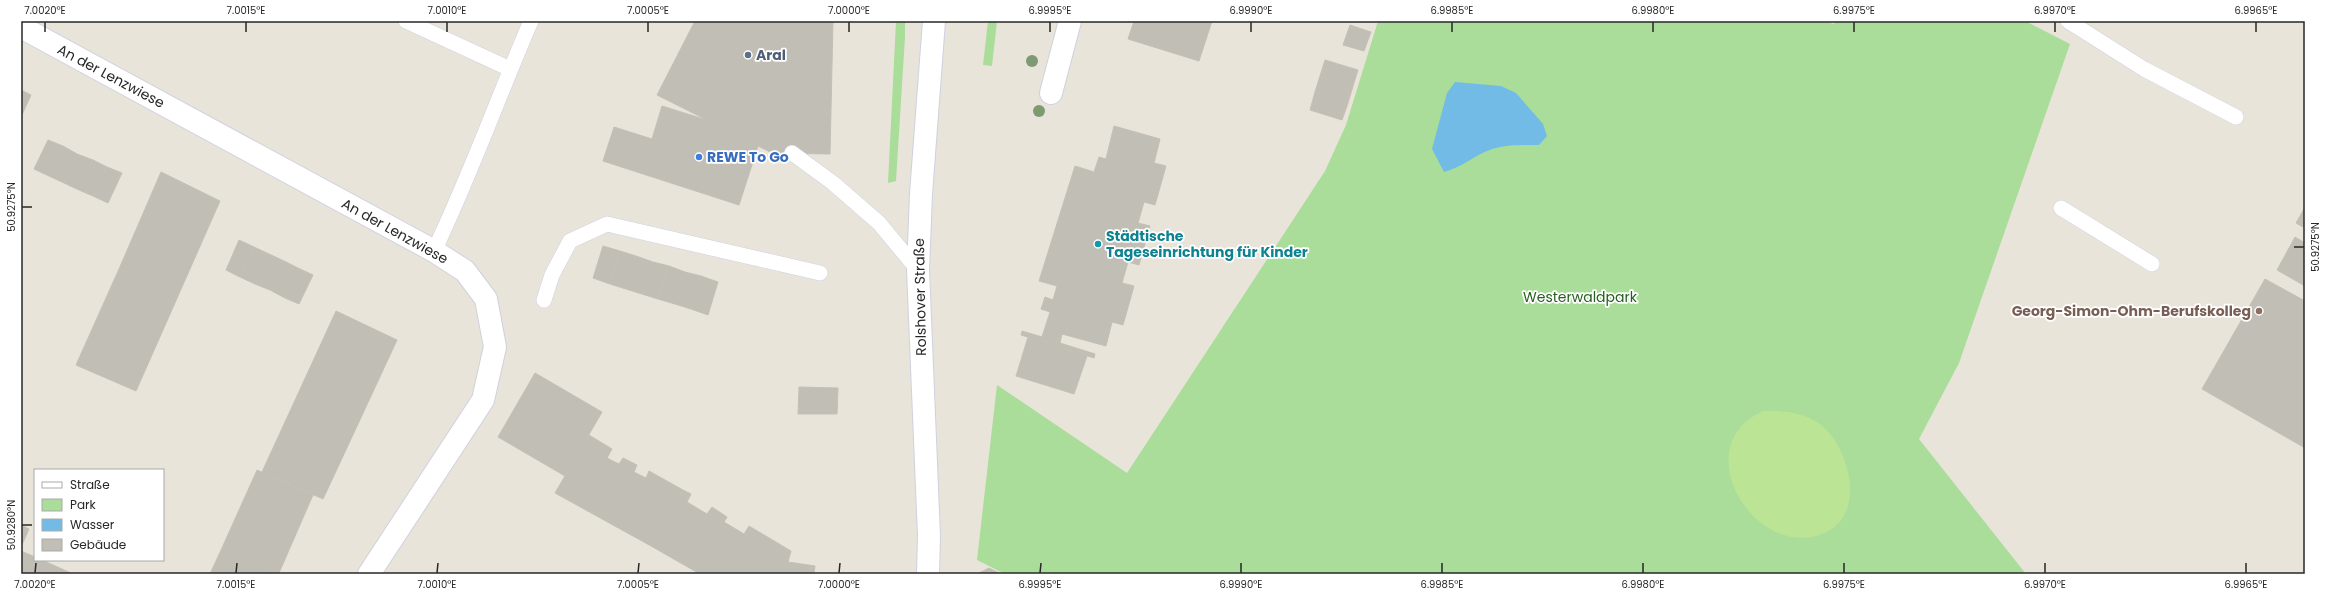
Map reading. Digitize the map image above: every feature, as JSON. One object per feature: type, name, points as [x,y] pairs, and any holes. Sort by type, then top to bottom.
[{"type":"street","name":"Rolshover Straße","points":[[928,574],[929,536],[918,270],[921,194],[934,21]]},
{"type":"street","points":[[1051,93],[1070,21]]},
{"type":"street","name":"An der Lenzwiese","points":[[21,27],[434,251],[465,271],[486,299],[495,347],[483,400],[369,574]]},
{"type":"lane","points":[[406,21],[510,70]]},
{"type":"lane","points":[[434,251],[460,198],[472,161],[530,21]]},
{"type":"lane","points":[[2076,23],[2144,69],[2236,117]]},
{"type":"lane","points":[[792,153],[833,183],[879,223],[918,270]]},
{"type":"lane","points":[[2061,208],[2152,264]]},
{"type":"lane","points":[[544,300],[552,275],[570,241],[608,224],[820,273]]},
{"type":"green space","points":[[896,21],[905,21],[905,37],[896,181],[888,183]]},
{"type":"green space","points":[[988,21],[997,21],[992,66],[983,65]]},
{"type":"green space","name":"Westerwaldpark","points":[[1378,21],[1824,21],[1834,24],[1835,21],[2025,21],[2070,44],[1959,363],[1919,439],[2026,574],[1005,574],[977,560],[997,385],[1127,473],[1325,171],[1346,125]]},
{"type":"green space","points":[[1763,411],[1791,412],[1803,415],[1823,426],[1831,434],[1838,445],[1848,471],[1850,488],[1849,500],[1844,516],[1835,527],[1827,532],[1797,538],[1773,531],[1753,516],[1738,495],[1729,472],[1730,449],[1740,427]]},
{"type":"water","points":[[1455,82],[1501,86],[1516,93],[1543,124],[1547,136],[1539,145],[1509,146],[1492,149],[1456,168],[1444,172],[1432,149],[1447,93]]},
{"type":"building","points":[[695,21],[833,21],[830,154],[772,153],[758,146],[761,137],[709,121],[657,95]]},
{"type":"building","points":[[1134,21],[1212,21],[1199,61],[1128,39]]},
{"type":"building","points":[[1350,25],[1371,32],[1364,51],[1343,45]]},
{"type":"building","points":[[1325,60],[1358,70],[1353,86],[1320,76]]},
{"type":"building","points":[[1320,76],[1353,86],[1348,103],[1315,92]]},
{"type":"building","points":[[21,90],[31,95],[21,117]]},
{"type":"building","points":[[1315,92],[1348,103],[1342,120],[1310,110]]},
{"type":"building","points":[[662,106],[761,137],[739,205],[603,161],[614,127],[652,139]]},
{"type":"building","name":"Städtische Tageseinrichtung für Kinder","points":[[1114,126],[1160,139],[1154,163],[1166,166],[1155,205],[1144,202],[1138,223],[1150,226],[1139,265],[1128,262],[1122,283],[1134,286],[1123,325],[1112,322],[1106,346],[1062,334],[1060,343],[1095,354],[1094,358],[1021,335],[1022,331],[1042,337],[1050,312],[1041,309],[1045,297],[1053,300],[1057,286],[1039,281],[1075,166],[1094,172],[1099,157],[1106,159]]},
{"type":"building","points":[[48,140],[63,146],[49,176],[34,169]]},
{"type":"building","points":[[63,146],[77,154],[64,183],[49,176]]},
{"type":"building","points":[[77,154],[93,160],[79,190],[64,183]]},
{"type":"building","points":[[93,160],[107,167],[93,196],[79,190]]},
{"type":"building","points":[[107,167],[122,173],[108,203],[93,196]]},
{"type":"building","points":[[161,172],[220,201],[178,296],[119,269]]},
{"type":"building","points":[[2305,207],[2305,228],[2296,223]]},
{"type":"building","points":[[2295,237],[2305,243],[2305,286],[2277,270]]},
{"type":"building","points":[[239,240],[254,247],[240,277],[226,270]]},
{"type":"building","points":[[603,246],[620,251],[610,284],[593,278]]},
{"type":"building","points":[[254,247],[269,254],[255,284],[240,277]]},
{"type":"building","points":[[620,251],[636,256],[626,289],[610,284]]},
{"type":"building","points":[[269,254],[284,261],[270,290],[255,284]]},
{"type":"building","points":[[636,256],[653,262],[642,294],[626,289]]},
{"type":"building","points":[[284,261],[298,268],[285,298],[270,290]]},
{"type":"building","points":[[653,262],[669,266],[658,299],[642,294]]},
{"type":"building","points":[[669,266],[685,272],[675,304],[658,299]]},
{"type":"building","points":[[298,268],[313,275],[299,304],[285,298]]},
{"type":"building","points":[[119,269],[178,296],[136,391],[76,365]]},
{"type":"building","points":[[685,272],[701,276],[691,309],[675,304]]},
{"type":"building","points":[[701,276],[718,282],[708,315],[691,309]]},
{"type":"building","points":[[2265,279],[2305,301],[2305,448],[2202,389]]},
{"type":"building","points":[[336,311],[397,340],[358,424],[297,396]]},
{"type":"building","points":[[1028,337],[1087,356],[1074,394],[1016,376]]},
{"type":"building","points":[[535,373],[602,412],[565,476],[498,437]]},
{"type":"building","points":[[799,387],[838,388],[837,414],[798,414]]},
{"type":"building","points":[[297,396],[358,424],[323,499],[262,472]]},
{"type":"building","points":[[589,435],[612,449],[607,458],[619,464],[623,458],[637,465],[634,472],[646,478],[649,471],[683,490],[651,546],[555,493]]},
{"type":"building","points":[[257,470],[313,495],[279,573],[222,548]]},
{"type":"building","points":[[683,490],[691,494],[687,502],[707,514],[712,507],[727,517],[724,522],[744,534],[749,526],[791,551],[788,562],[815,566],[799,574],[700,574],[651,546]]},
{"type":"building","points":[[21,525],[29,529],[21,547]]},
{"type":"building","points":[[222,548],[279,573],[279,574],[210,574]]},
{"type":"building","points":[[21,551],[34,557],[34,561],[44,561],[73,574],[21,574]]},
{"type":"building","points":[[815,566],[814,574],[799,574]]},
{"type":"building","points":[[989,568],[1001,574],[977,574]]},
{"type":"place","name":"Aral","points":[[748,55]]},
{"type":"place","name":"REWE To Go","points":[[699,157]]},
{"type":"place","name":"Städtische Tageseinrichtung für Kinder","points":[[1098,244]]},
{"type":"place","name":"Georg-Simon-Ohm-Berufskolleg","points":[[2259,311]]}]
